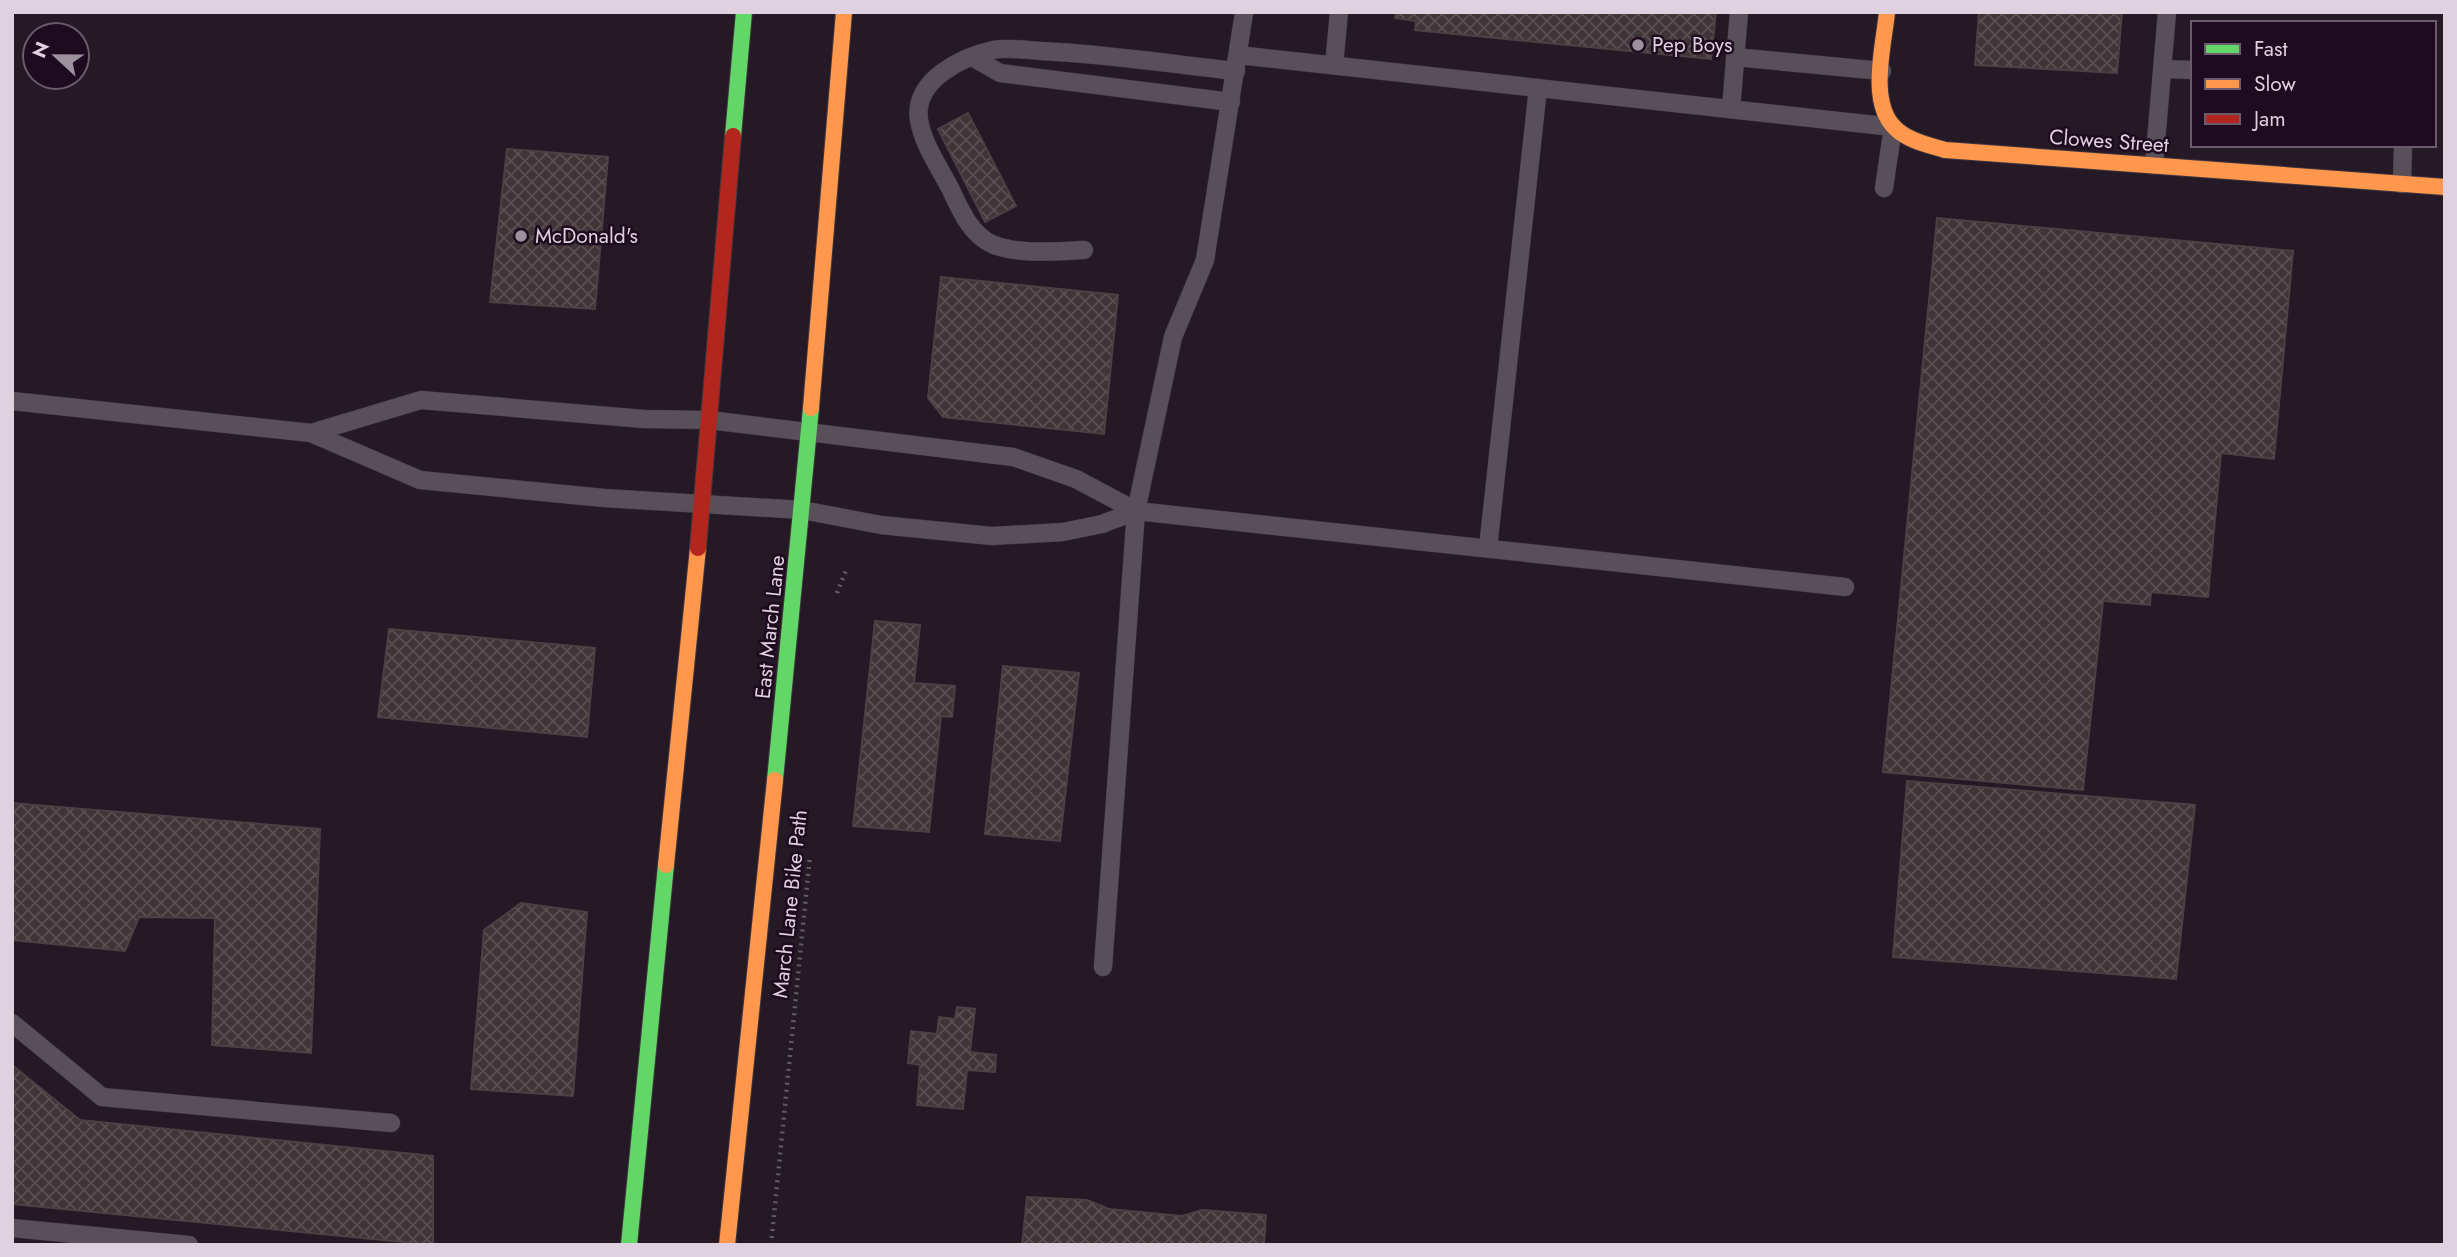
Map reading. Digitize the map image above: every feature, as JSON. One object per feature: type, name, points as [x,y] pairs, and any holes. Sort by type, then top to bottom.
[{"type":"main road","points":[[629,1245],[702,503],[744,12]]},
{"type":"main road","name":"East March Lane","points":[[727,1245],[802,510],[845,12]]},
{"type":"main road","points":[[1887,12],[1882,71],[1883,107],[1893,127]]},
{"type":"main road","name":"Clowes Street","points":[[1893,127],[1912,139],[1945,150],[2445,187]]},
{"type":"lane","points":[[1103,967],[1136,511],[1173,337],[1205,260],[1244,13],[1233,12]]},
{"type":"lane","points":[[1334,65],[1339,12]]},
{"type":"lane","points":[[1731,109],[1739,12]]},
{"type":"lane","points":[[2154,165],[2167,12]]},
{"type":"lane","points":[[1084,250],[1031,251],[996,245],[980,237],[966,220],[926,141],[919,118],[923,98],[931,83],[949,66],[996,49],[1237,63],[1334,65],[1893,127],[1884,188]]},
{"type":"lane","points":[[972,57],[1000,73],[1231,102]]},
{"type":"lane","points":[[1735,57],[1882,71]]},
{"type":"lane","points":[[2163,69],[2191,71]]},
{"type":"lane","points":[[1488,548],[1538,88]]},
{"type":"lane","points":[[2402,184],[2403,147]]},
{"type":"lane","points":[[311,433],[421,400],[644,419],[709,421],[1013,457],[1076,479],[1136,511],[1845,587]]},
{"type":"lane","points":[[12,401],[311,433],[420,480],[802,510],[881,526],[992,536],[1063,532],[1102,524],[1136,511]]},
{"type":"lane","points":[[12,1023],[102,1097],[391,1122]]},
{"type":"lane","points":[[12,1228],[189,1245]]},
{"type":"path","points":[[836,602],[838,588],[847,568]]},
{"type":"path","name":"March Lane Bike Path","points":[[771,1245],[810,852]]},
{"type":"building","name":"Pep Boys","points":[[1396,12],[1716,12],[1711,59],[1415,30],[1416,21],[1395,18]]},
{"type":"building","points":[[1979,12],[2122,12],[2117,73],[1975,65]]},
{"type":"building","points":[[968,113],[1016,206],[985,222],[938,129]]},
{"type":"building","points":[[507,149],[608,157],[595,309],[490,302]]},
{"type":"building","points":[[1937,218],[2293,251],[2274,459],[2221,453],[2208,597],[2151,592],[2150,605],[2103,601],[2083,790],[1883,772]]},
{"type":"building","points":[[941,277],[1118,295],[1104,434],[943,417],[928,398]]},
{"type":"building","points":[[875,621],[920,625],[914,683],[955,686],[952,717],[941,716],[929,832],[853,826]]},
{"type":"building","points":[[389,629],[595,648],[587,737],[378,717]]},
{"type":"building","points":[[1003,666],[1079,673],[1060,841],[985,834]]},
{"type":"building","points":[[1907,781],[2195,805],[2176,979],[1893,957]]},
{"type":"building","points":[[12,803],[320,829],[311,1053],[212,1045],[215,918],[139,917],[125,951],[12,940]]},
{"type":"building","points":[[521,903],[587,912],[573,1096],[471,1089],[484,930]]},
{"type":"building","points":[[957,1007],[975,1009],[970,1052],[996,1055],[995,1072],[967,1070],[963,1109],[917,1105],[920,1065],[908,1063],[911,1031],[937,1034],[939,1017],[955,1019]]},
{"type":"building","points":[[12,1065],[80,1120],[433,1156],[433,1245],[12,1204]]},
{"type":"building","points":[[1027,1197],[1087,1200],[1109,1209],[1182,1216],[1202,1210],[1266,1215],[1264,1245],[1022,1245]]},
{"type":"traffic: fast","points":[[733,136],[744,12]]},
{"type":"traffic: fast","points":[[775,780],[811,408]]},
{"type":"traffic: fast","points":[[629,1245],[666,865]]},
{"type":"traffic: slow","points":[[811,408],[844,12]]},
{"type":"traffic: slow","points":[[1887,12],[1880,73],[1882,104],[1887,117],[1895,128],[1906,136],[1945,150],[2445,187]]},
{"type":"traffic: slow","points":[[666,865],[698,548]]},
{"type":"traffic: slow","points":[[727,1245],[775,780]]},
{"type":"traffic: jam","points":[[698,548],[733,136]]},
{"type":"place","name":"Pep Boys","points":[[1638,45]]},
{"type":"place","name":"McDonald's","points":[[521,236]]}]
